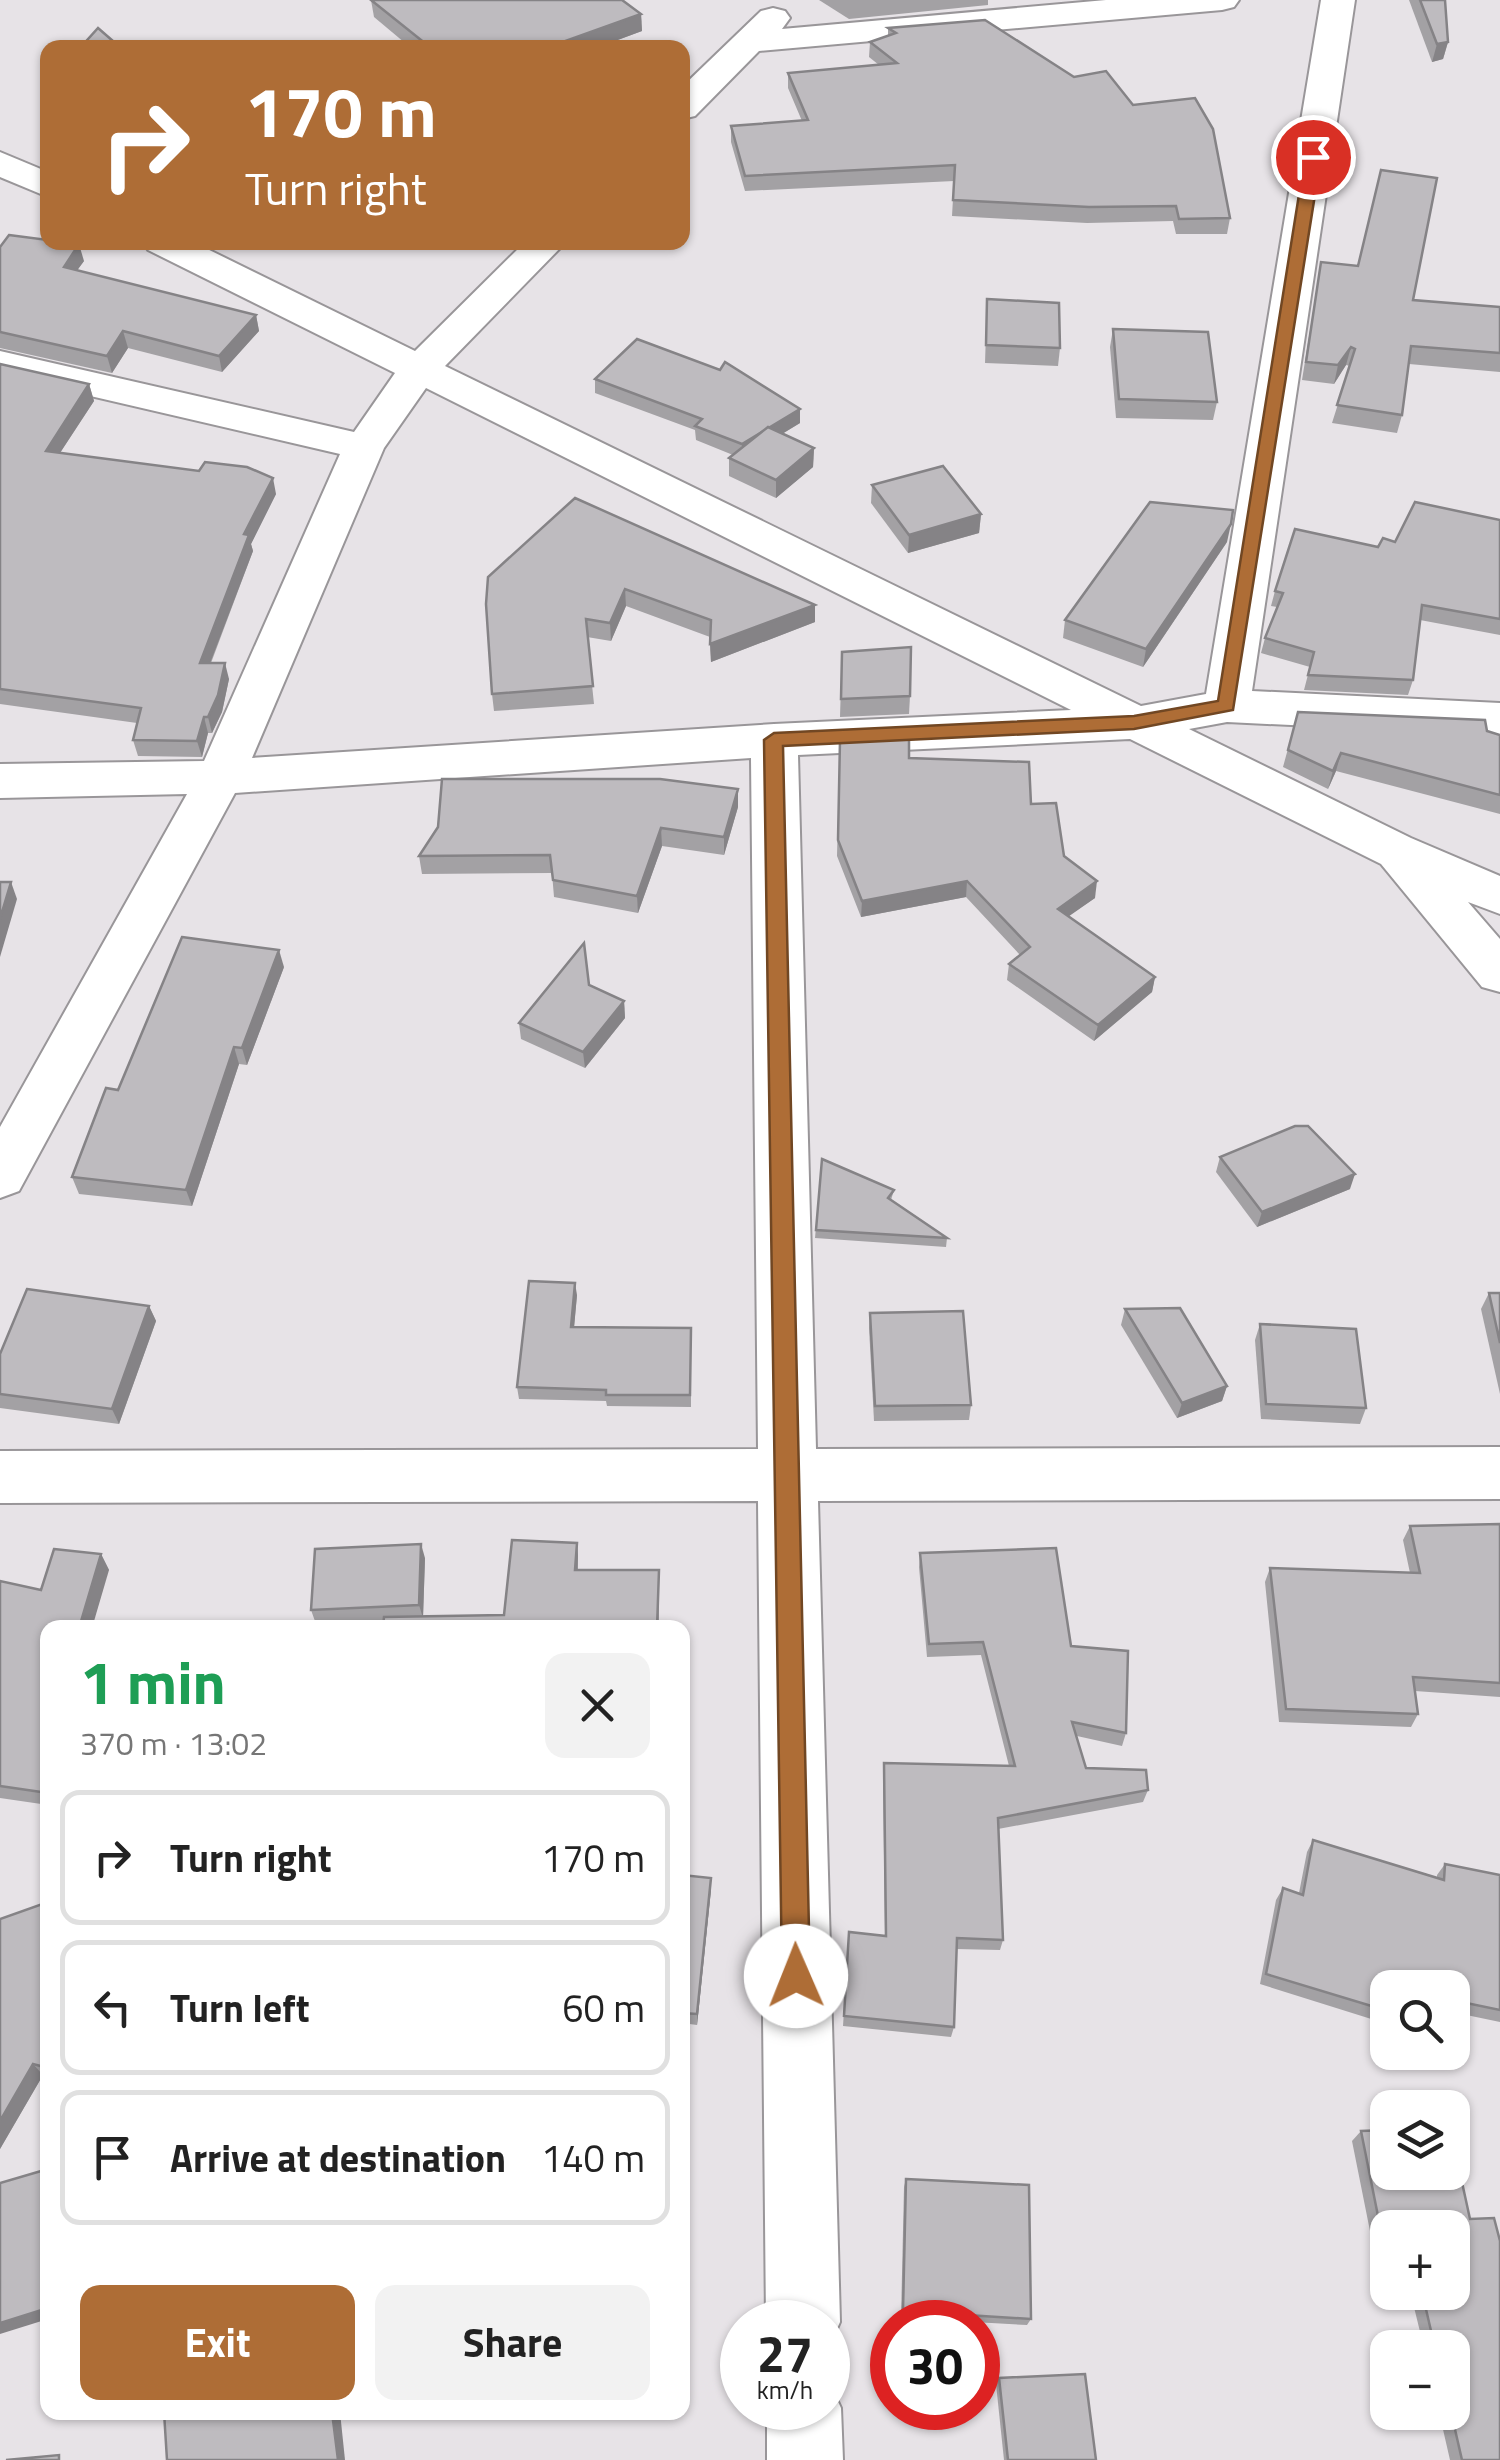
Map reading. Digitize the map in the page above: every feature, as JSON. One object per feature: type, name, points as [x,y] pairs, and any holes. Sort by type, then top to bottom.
[{"type":"street","points":[[690,100],[791,0]]},
{"type":"street","points":[[748,42],[1222,0]]},
{"type":"street","points":[[1226,706],[1338,0]]},
{"type":"street","points":[[0,162],[40,182]]},
{"type":"street","points":[[178,250],[1134,723],[1394,850],[1500,896]]},
{"type":"street","points":[[0,1176],[220,777],[364,447],[419,369],[539,250]]},
{"type":"street","points":[[0,363],[364,447]]},
{"type":"street","points":[[0,781],[220,777],[774,740],[1134,723],[1226,706],[1500,718]]},
{"type":"street","points":[[774,740],[803,2300]]},
{"type":"street","points":[[1394,850],[1500,974]]},
{"type":"street","points":[[0,1477],[1500,1472]]},
{"type":"street","points":[[805,2430],[806,2460]]},
{"type":"building","points":[[371,0],[622,0],[641,14],[568,40],[421,40]]},
{"type":"building","points":[[1420,0],[1445,0],[1448,42],[1437,44]]},
{"type":"building","points":[[985,20],[1074,77],[1106,71],[1133,105],[1195,98],[1213,129],[1230,218],[1179,219],[1176,206],[1089,207],[953,200],[955,165],[745,176],[731,126],[808,120],[788,73],[897,63],[870,42],[896,33],[888,28]]},
{"type":"building","points":[[98,28],[112,40],[87,40]]},
{"type":"building","points":[[1381,170],[1437,178],[1413,300],[1500,307],[1500,353],[1411,346],[1402,415],[1337,405],[1355,349],[1351,347],[1338,365],[1306,362],[1321,262],[1358,266]]},
{"type":"building","points":[[9,235],[40,239],[40,250],[75,250],[64,267],[256,315],[219,356],[123,331],[107,356],[0,332],[0,247]]},
{"type":"building","points":[[987,299],[1059,303],[1060,348],[986,345]]},
{"type":"building","points":[[1113,329],[1208,332],[1217,402],[1119,399]]},
{"type":"building","points":[[637,339],[720,370],[725,362],[800,409],[742,444],[695,426],[702,419],[595,379]]},
{"type":"building","points":[[0,364],[89,384],[46,451],[199,471],[205,462],[247,467],[273,478],[244,534],[249,535],[200,663],[225,663],[218,695],[208,717],[204,717],[197,741],[133,740],[141,708],[0,689]]},
{"type":"building","points":[[768,427],[814,448],[776,480],[729,458]]},
{"type":"building","points":[[943,466],[981,514],[909,535],[872,485]]},
{"type":"building","points":[[575,498],[815,605],[710,644],[711,620],[625,589],[610,623],[586,619],[593,686],[492,694],[488,577]]},
{"type":"building","points":[[1150,502],[1233,510],[1231,524],[1146,649],[1065,620]]},
{"type":"building","points":[[1415,502],[1500,520],[1500,619],[1422,605],[1413,680],[1308,675],[1314,652],[1265,638],[1283,593],[1275,591],[1295,529],[1378,547],[1383,538],[1395,542]]},
{"type":"building","points":[[911,647],[910,696],[841,699],[842,652]]},
{"type":"building","points":[[1298,712],[1485,720],[1487,731],[1500,735],[1500,795],[1341,753],[1333,771],[1288,750]]},
{"type":"building","points":[[909,737],[909,758],[1029,762],[1031,804],[1056,803],[1064,856],[1097,881],[1058,909],[1155,977],[1098,1025],[1009,964],[1030,947],[967,881],[862,901],[838,840],[840,740]]},
{"type":"building","points":[[442,779],[660,779],[738,789],[724,837],[661,828],[637,896],[553,880],[550,855],[419,856],[438,827]]},
{"type":"building","points":[[0,882],[11,882],[0,919]]},
{"type":"building","points":[[182,937],[279,950],[242,1048],[234,1047],[186,1190],[72,1177],[106,1088],[118,1090]]},
{"type":"building","points":[[584,943],[589,985],[624,1001],[583,1052],[519,1023]]},
{"type":"building","points":[[1295,1126],[1308,1126],[1355,1174],[1262,1212],[1220,1157]]},
{"type":"building","points":[[822,1159],[894,1190],[888,1198],[947,1238],[816,1230]]},
{"type":"building","points":[[529,1281],[575,1283],[571,1327],[691,1328],[690,1395],[606,1395],[606,1390],[517,1387]]},
{"type":"building","points":[[27,1289],[149,1306],[112,1409],[0,1394],[0,1354]]},
{"type":"building","points":[[1489,1293],[1500,1293],[1500,1343]]},
{"type":"building","points":[[1180,1308],[1227,1386],[1182,1403],[1125,1309]]},
{"type":"building","points":[[963,1311],[971,1405],[875,1406],[870,1313]]},
{"type":"building","points":[[1260,1324],[1356,1329],[1366,1408],[1266,1404]]},
{"type":"building","points":[[1500,1524],[1500,1683],[1413,1677],[1418,1714],[1286,1709],[1270,1568],[1420,1573],[1410,1526]]},
{"type":"building","points":[[512,1540],[577,1543],[575,1570],[659,1570],[657,1620],[384,1620],[504,1615]]},
{"type":"building","points":[[421,1544],[419,1605],[311,1610],[315,1549]]},
{"type":"building","points":[[1056,1548],[1071,1646],[1128,1651],[1126,1733],[1072,1722],[1086,1768],[1146,1770],[1148,1790],[998,1818],[1003,1940],[957,1938],[954,2027],[844,2016],[849,1932],[886,1936],[884,1763],[1015,1766],[983,1642],[929,1644],[920,1553]]},
{"type":"building","points":[[54,1549],[101,1554],[81,1620],[40,1620],[40,1792],[0,1786],[0,1581],[41,1590]]},
{"type":"building","points":[[1313,1840],[1444,1880],[1445,1864],[1500,1875],[1500,2010],[1470,2004],[1470,1970],[1370,1970],[1370,2006],[1266,1974],[1283,1888],[1303,1895]]},
{"type":"building","points":[[690,1876],[711,1878],[697,2014],[690,2014]]},
{"type":"building","points":[[40,1905],[40,2066],[33,2064],[0,2121],[0,1919]]},
{"type":"building","points":[[1361,2131],[1370,2131],[1370,2176]]},
{"type":"building","points":[[40,2171],[40,2310],[0,2323],[0,2183]]},
{"type":"building","points":[[906,2179],[1029,2185],[1031,2319],[1000,2317],[1000,2300],[903,2300]]},
{"type":"building","points":[[1373,2190],[1464,2190],[1468,2210],[1377,2210]]},
{"type":"building","points":[[1494,2218],[1500,2241],[1500,2460],[1462,2460],[1455,2430],[1470,2430],[1470,2330],[1431,2330],[1426,2310],[1470,2310],[1470,2219]]},
{"type":"building","points":[[1085,2374],[1096,2460],[1008,2460],[1000,2378]]},
{"type":"building","points":[[164,2420],[333,2420],[338,2460],[167,2460]]},
{"type":"building","points":[[59,2455],[59,2460],[6,2460]]},
{"type":"route","points":[[796,1976],[774,740],[1134,723],[1226,706],[1313,157]]}]
